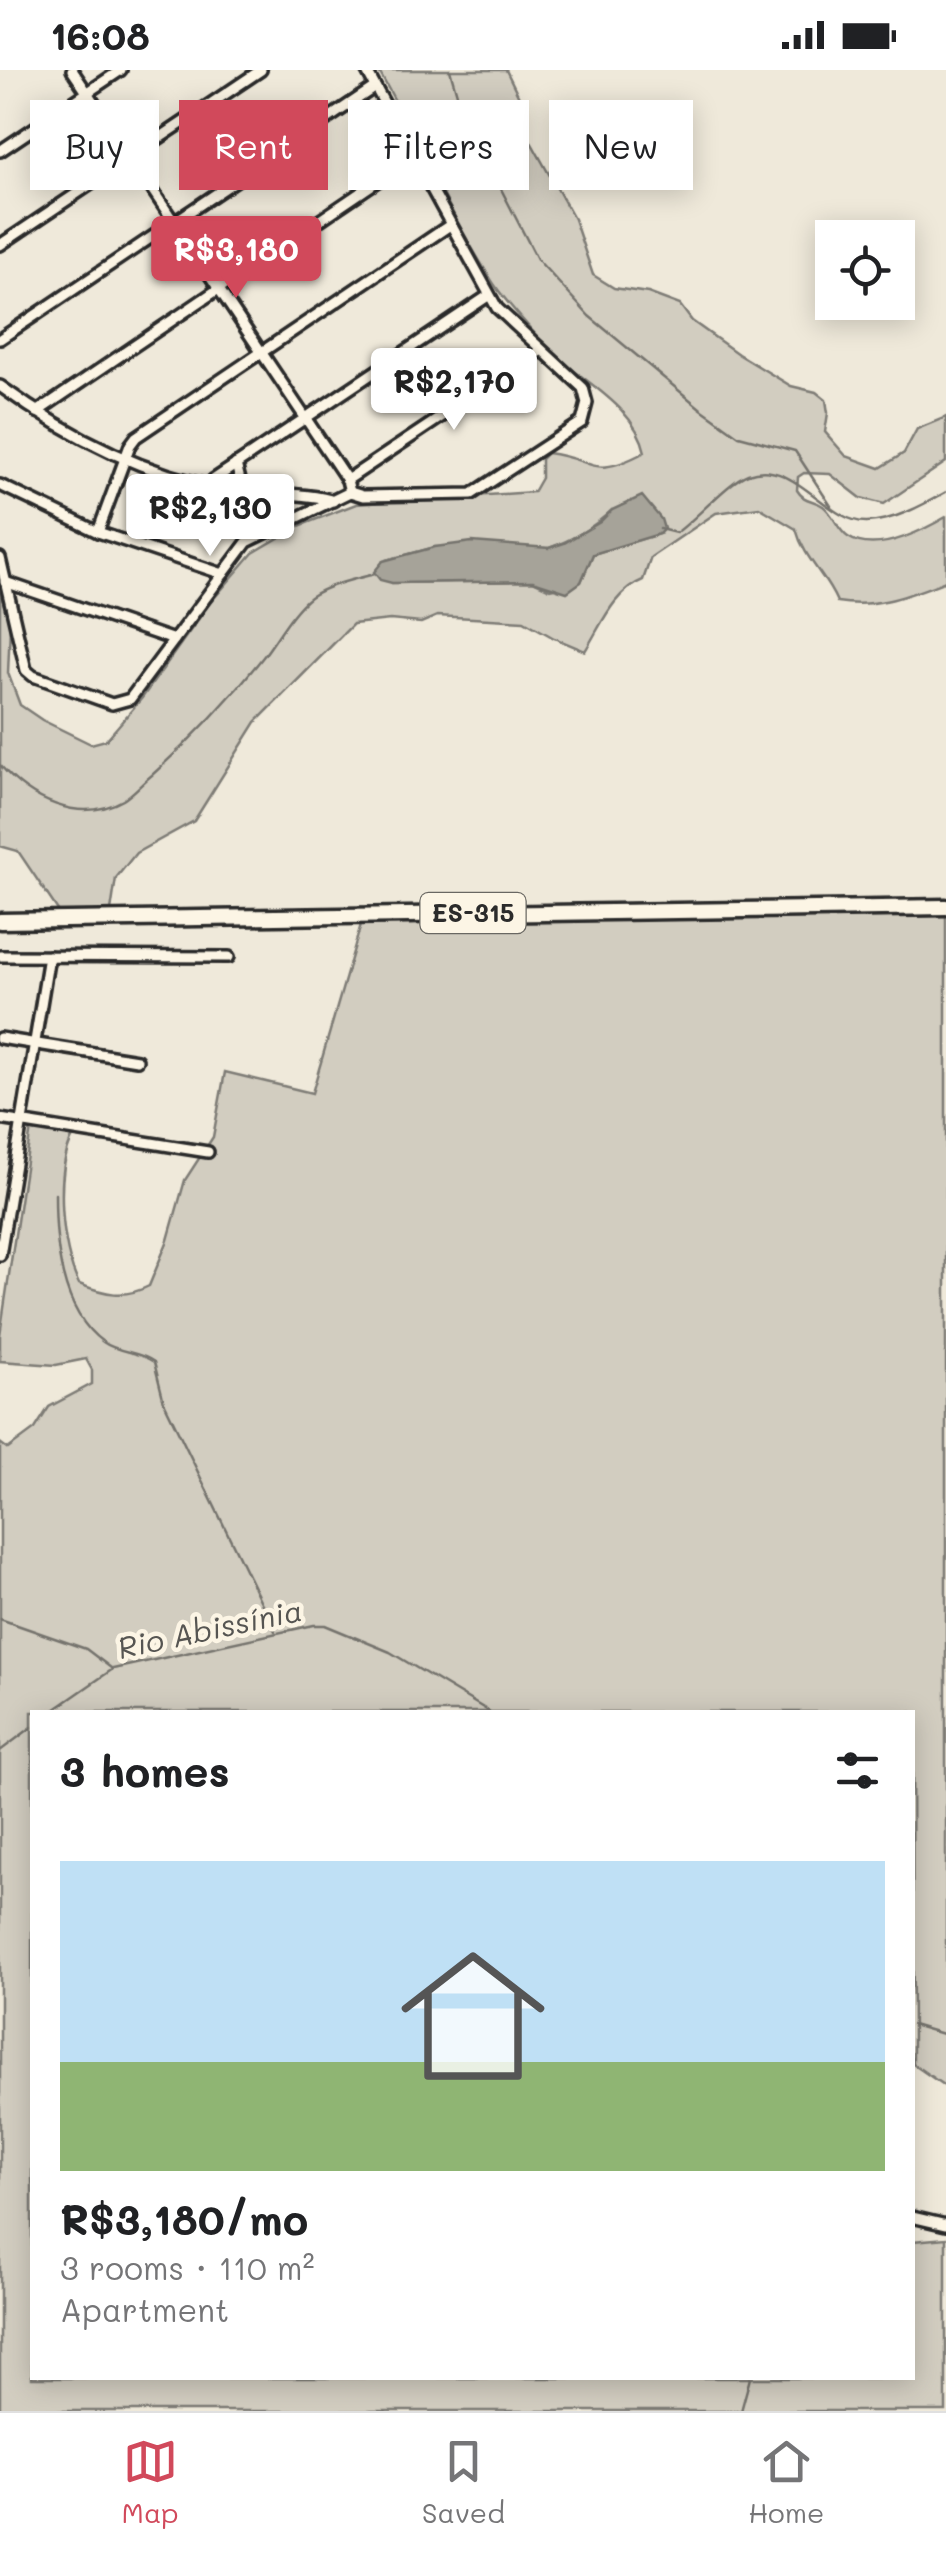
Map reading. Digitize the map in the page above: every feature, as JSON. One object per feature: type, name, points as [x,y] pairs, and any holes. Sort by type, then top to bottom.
[{"type":"main road","name":"ES-315","points":[[0,921],[946,908]]},
{"type":"street","points":[[72,70],[92,100]]},
{"type":"street","points":[[0,151],[121,70]]},
{"type":"street","points":[[159,139],[262,70]]},
{"type":"street","points":[[366,70],[382,100]]},
{"type":"street","points":[[0,339],[375,87]]},
{"type":"street","points":[[0,245],[82,190]]},
{"type":"street","points":[[152,190],[346,480],[350,492]]},
{"type":"street","points":[[37,412],[364,190]]},
{"type":"street","points":[[0,558],[22,661],[29,674],[112,704],[130,699],[247,542],[350,492],[363,496],[472,494],[582,422],[587,403],[583,388],[540,351],[488,296],[431,190]]},
{"type":"street","points":[[98,532],[136,436],[450,225]]},
{"type":"street","points":[[210,486],[236,464],[488,296]]},
{"type":"street","points":[[346,480],[540,351]]},
{"type":"street","points":[[0,386],[37,412],[126,459],[210,486],[242,492],[324,496],[333,501]]},
{"type":"street","points":[[236,464],[242,492]]},
{"type":"street","points":[[0,485],[98,532],[223,574]]},
{"type":"street","points":[[291,496],[296,518]]},
{"type":"street","points":[[5,582],[174,640]]},
{"type":"street","points":[[0,956],[229,956]]},
{"type":"street","points":[[0,1256],[4,1202],[49,956]]},
{"type":"street","points":[[0,1038],[137,1060]]},
{"type":"street","points":[[0,1119],[208,1152]]},
{"type":"street","points":[[915,2219],[946,2224]]},
{"type":"shaded area","points":[[378,70],[506,70],[521,100],[394,100]]},
{"type":"shaded area","points":[[529,138],[549,174],[549,190],[558,190],[574,219],[593,275],[614,288],[648,293],[680,305],[692,321],[738,354],[791,386],[816,392],[826,400],[825,432],[846,456],[880,468],[904,453],[917,429],[946,417],[946,462],[884,504],[861,498],[830,474],[804,473],[798,477],[797,490],[823,506],[844,534],[859,542],[898,539],[946,517],[946,581],[879,602],[837,602],[796,529],[759,507],[716,513],[651,557],[643,580],[616,601],[585,651],[524,621],[437,616],[421,623],[390,620],[353,624],[256,722],[194,821],[136,853],[116,878],[111,911],[59,912],[18,851],[0,846],[0,591],[10,626],[8,673],[20,705],[91,744],[106,740],[142,698],[210,603],[253,553],[299,526],[356,504],[533,492],[541,478],[541,459],[547,453],[603,467],[645,452],[629,419],[556,356],[499,292],[441,190],[529,190]],"holes":[[[612,510],[659,534],[593,554],[581,582],[550,589],[533,581],[392,583],[383,561],[435,547],[549,548],[582,532]]]},
{"type":"shaded area","points":[[642,496],[661,519],[664,529],[659,534],[593,554],[581,582],[567,592],[533,581],[392,583],[380,580],[374,572],[383,561],[435,547],[472,542],[549,548]]},
{"type":"shaded area","points":[[946,912],[946,2087],[915,2065],[915,1710],[30,1710],[30,2380],[915,2380],[915,2241],[946,2238],[946,2411],[0,2411],[0,1443],[8,1449],[35,1429],[49,1407],[92,1384],[92,1370],[86,1359],[56,1365],[0,1361],[0,1335],[31,1128],[74,1135],[64,1167],[62,1209],[68,1251],[79,1284],[123,1294],[149,1286],[168,1240],[185,1180],[213,1137],[225,1072],[312,1093],[362,921]]},
{"type":"waterway","points":[[450,70],[463,115],[537,259],[589,316],[700,408],[739,436],[795,451],[831,506]]},
{"type":"waterway","points":[[660,529],[676,533],[740,478],[765,471],[795,482],[838,513],[867,522],[898,515],[946,492]]},
{"type":"waterway","points":[[0,765],[25,788],[56,805],[89,810],[123,800],[223,704],[303,603],[325,589],[375,574]]},
{"type":"waterway","points":[[55,1194],[59,1253],[77,1312],[103,1342],[154,1362],[164,1402],[275,1631]]},
{"type":"waterway","points":[[0,1619],[86,1649],[111,1668]]},
{"type":"waterway","name":"Rio Abissínia","points":[[54,1710],[113,1669],[314,1625],[325,1625],[390,1652],[487,1710]]},
{"type":"waterway","name":"Rio Abissínia","points":[[0,1751],[30,1728]]},
{"type":"waterway","name":"Rio Abissínia","points":[[915,2026],[946,2035]]},
{"type":"waterway","points":[[741,2411],[749,2380]]}]
